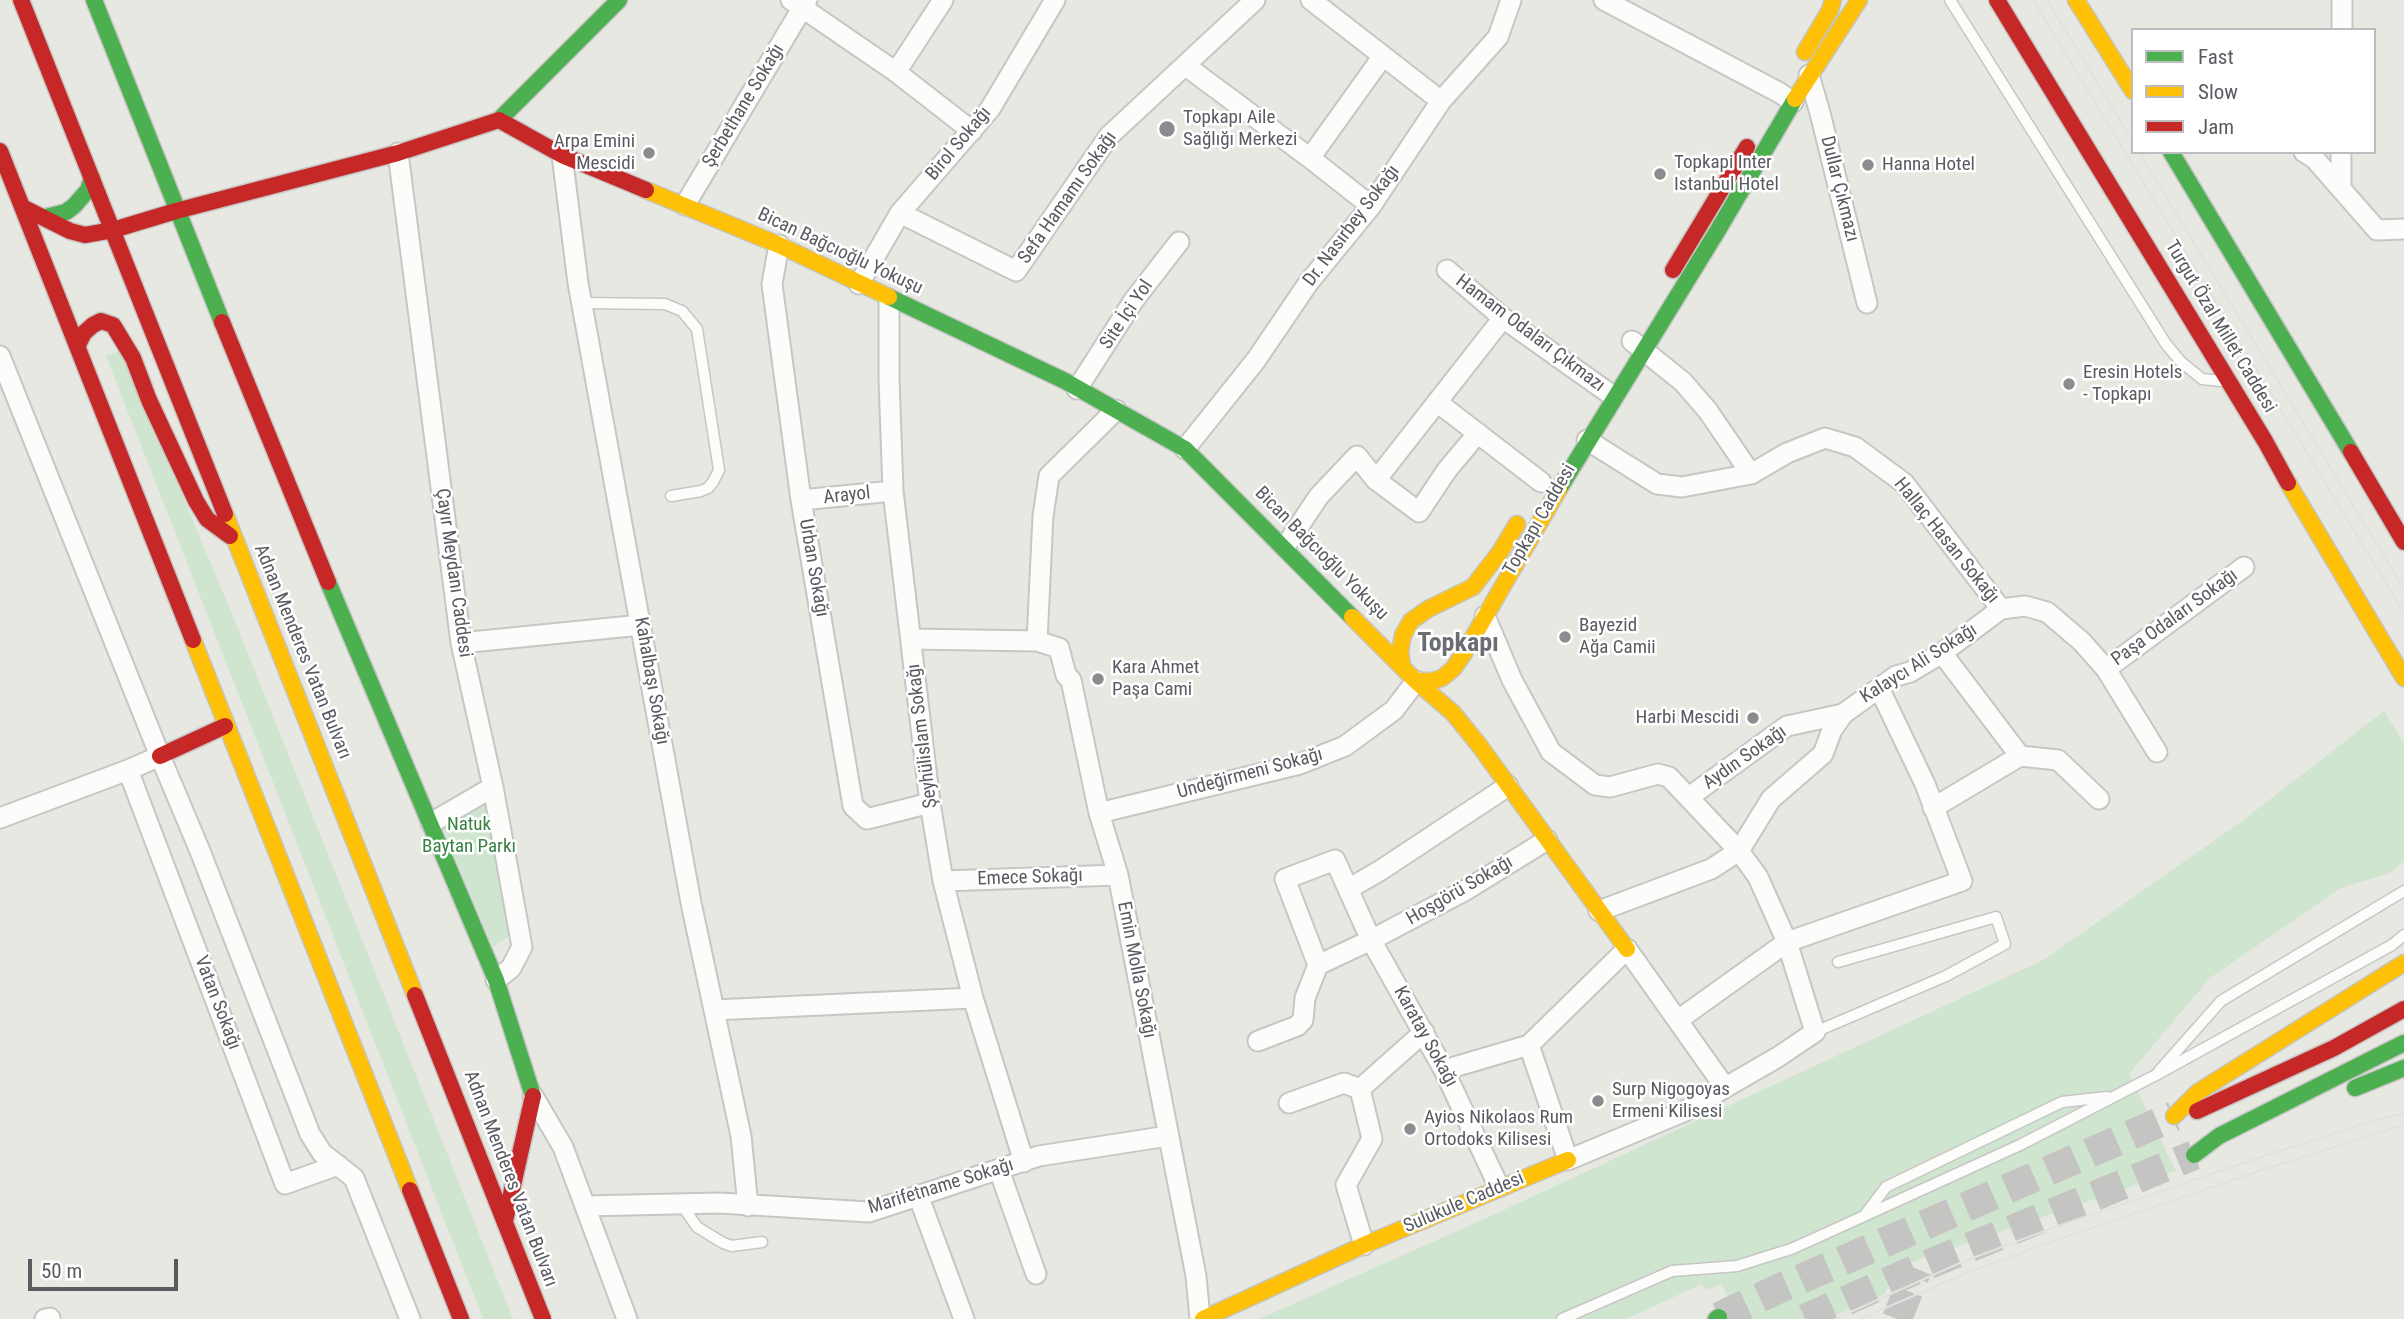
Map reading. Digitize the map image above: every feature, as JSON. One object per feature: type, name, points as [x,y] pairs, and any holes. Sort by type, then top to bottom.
[{"type":"main road","name":"Adnan Menderes Vatan Bulvarı","points":[[22,0],[543,1319]]},
{"type":"main road","points":[[94,0],[176,212],[391,734],[496,980],[533,1096],[505,1222]]},
{"type":"main road","points":[[22,207],[70,231],[85,235],[113,230],[398,153],[499,120],[619,0]]},
{"type":"main road","name":"Topkapı Caddesi","points":[[1416,681],[1432,681],[1453,670],[1587,440],[1603,390],[1634,347],[1789,88],[1833,0]]},
{"type":"main road","points":[[1857,4],[1869,0]]},
{"type":"main road","name":"Turgut Özal Millet Caddesi","points":[[1997,0],[2265,442],[2306,517],[2404,678]]},
{"type":"main road","points":[[2076,0],[2131,88]]},
{"type":"main road","name":"Topkapı Caddesi","points":[[1789,88],[1857,4]]},
{"type":"main road","name":"Bican Bağcıoğlu Yokuşu","points":[[499,120],[562,155],[779,245],[1065,381],[1185,449],[1416,681]]},
{"type":"main road","points":[[1666,282],[1758,129]]},
{"type":"main road","points":[[0,151],[461,1319]]},
{"type":"main road","points":[[2172,154],[2404,542]]},
{"type":"main road","points":[[46,217],[66,212],[74,206],[88,190],[92,178]]},
{"type":"main road","name":"Topkapı Caddesi","points":[[1634,347],[1646,317]]},
{"type":"main road","points":[[78,345],[84,333],[93,325],[101,321],[113,325],[132,358],[196,501],[208,519],[236,540]]},
{"type":"main road","name":"Topkapı Caddesi","points":[[1402,664],[1399,650],[1411,621],[1428,609],[1473,587],[1486,572],[1538,488]]},
{"type":"main road","points":[[1416,681],[1453,713],[1479,745],[1627,949]]},
{"type":"main road","points":[[160,756],[225,726]]},
{"type":"main road","points":[[2404,963],[2198,1092],[2175,1116],[2197,1111],[2278,1076],[2404,1009]]},
{"type":"main road","points":[[2302,1112],[2228,1146],[2194,1155],[2219,1136],[2404,1043]]},
{"type":"main road","points":[[2404,1068],[2338,1096],[2404,1082]]},
{"type":"main road","name":"Sulukule Caddesi","points":[[1201,1319],[1364,1245],[1568,1160]]},
{"type":"street","points":[[896,72],[943,0]]},
{"type":"street","name":"Birol Sokağı","points":[[859,284],[900,214],[990,109],[1055,0]]},
{"type":"street","points":[[1255,0],[1186,66],[1371,206]]},
{"type":"street","points":[[1311,0],[1441,101]]},
{"type":"street","name":"Dr. Nasırbey Sokağı","points":[[1185,449],[1256,360],[1309,282],[1371,206],[1441,101],[1498,37],[1511,0]]},
{"type":"street","points":[[1604,0],[1637,9],[1789,88]]},
{"type":"street","points":[[2342,0],[2342,28]]},
{"type":"street","points":[[800,3],[972,131]]},
{"type":"street","name":"Şerbethane Sokağı","points":[[685,205],[800,3]]},
{"type":"street","points":[[1310,158],[1383,55]]},
{"type":"street","name":"Sefa Hamamı Sokağı","points":[[900,214],[1016,271],[1109,136],[1186,66]]},
{"type":"street","name":"Dullar Çıkmazı","points":[[1789,88],[1820,113],[1867,303]]},
{"type":"street","name":"Çayır Meydanı Caddesi","points":[[398,153],[461,643],[493,787],[522,947],[511,968],[496,980]]},
{"type":"street","points":[[2307,154],[2341,187],[2377,230],[2404,229]]},
{"type":"street","points":[[2341,154],[2341,187]]},
{"type":"street","name":"Kahalbaşı Sokağı","points":[[562,155],[582,303],[691,903],[741,1136],[748,1206]]},
{"type":"street","name":"Site İçi Yol","points":[[1077,389],[1134,300],[1179,242]]},
{"type":"street","name":"Urban Sokağı","points":[[779,245],[772,284],[801,500],[853,806],[867,819],[930,803]]},
{"type":"street","name":"Hamam Odaları Çıkmazı","points":[[1447,270],[1503,318],[1603,390]]},
{"type":"street","name":"Şeyhülislam Sokağı","points":[[889,299],[893,491],[930,803],[943,881],[973,998],[1024,1162]]},
{"type":"street","points":[[1376,480],[1503,318]]},
{"type":"street","points":[[1634,347],[1683,382],[1708,411],[1751,474]]},
{"type":"street","points":[[0,356],[200,851],[310,1134],[322,1153],[354,1178],[410,1319]]},
{"type":"street","points":[[1437,402],[1478,433],[1538,488]]},
{"type":"street","points":[[912,639],[1037,641],[1043,516],[1049,476],[1116,410]]},
{"type":"street","points":[[1285,547],[1319,496],[1357,456],[1376,480],[1419,512],[1447,470],[1478,433]]},
{"type":"street","name":"Hallaç Hasan Sokağı","points":[[1587,440],[1657,484],[1682,487],[1751,474],[1787,453],[1825,438],[1855,447],[1904,483],[2001,609]]},
{"type":"street","name":"Arayol","points":[[801,500],[893,491]]},
{"type":"street","name":"Paşa Odaları Sokağı","points":[[2106,669],[2244,567]]},
{"type":"street","points":[[2001,609],[2025,606],[2046,612],[2081,641],[2106,669],[2157,752]]},
{"type":"street","name":"Kalaycı Ali Sokağı","points":[[1739,851],[1772,799],[1823,754],[1832,730],[1843,714],[1879,688],[1942,653],[2001,609]]},
{"type":"street","points":[[1485,616],[1512,680],[1551,752],[1595,785],[1609,787],[1658,774],[1669,777],[1739,851],[1758,877],[1787,942],[1815,1032]]},
{"type":"street","points":[[461,643],[641,625]]},
{"type":"street","name":"Emin Molla Sokağı","points":[[1037,641],[1059,648],[1066,675],[1071,680],[1100,813],[1118,875],[1196,1276],[1201,1319]]},
{"type":"street","points":[[1942,653],[2020,756]]},
{"type":"street","name":"Undeğirmeni Sokağı","points":[[1100,813],[1300,764],[1345,746],[1394,710],[1416,681]]},
{"type":"street","points":[[1678,1020],[1787,942],[1962,881],[1925,784],[1879,688]]},
{"type":"street","name":"Aydın Sokağı","points":[[1689,797],[1787,726],[1843,714]]},
{"type":"street","points":[[0,818],[160,756]]},
{"type":"street","points":[[1933,808],[2020,756],[2058,760],[2099,799]]},
{"type":"street","name":"Vatan Sokağı","points":[[128,770],[285,1184],[338,1165]]},
{"type":"street","points":[[1350,888],[1508,786]]},
{"type":"street","points":[[431,823],[493,787]]},
{"type":"street","name":"Hoşgörü Sokağı","points":[[1318,965],[1466,890],[1547,840]]},
{"type":"street","points":[[1599,911],[1712,869],[1739,851]]},
{"type":"street","name":"Karatay Sokağı","points":[[1318,965],[1286,878],[1335,860],[1350,888],[1371,940],[1444,1070],[1499,1187]]},
{"type":"street","name":"Emece Sokağı","points":[[943,881],[1118,875]]},
{"type":"street","points":[[1444,1070],[1530,1045],[1627,949],[1724,1086]]},
{"type":"street","points":[[1258,1041],[1297,1026],[1303,1020],[1305,998],[1318,965]]},
{"type":"street","points":[[714,1010],[973,998]]},
{"type":"street","points":[[1360,1089],[1424,1032]]},
{"type":"street","name":"Sulukule Caddesi","points":[[1568,1160],[1683,1112],[1815,1032]]},
{"type":"street","points":[[1530,1045],[1568,1160]]},
{"type":"street","points":[[1289,1103],[1344,1083],[1360,1089]]},
{"type":"street","points":[[1360,1089],[1372,1139],[1346,1185],[1364,1245]]},
{"type":"street","points":[[533,1096],[563,1147],[627,1319]]},
{"type":"street","name":"Marifetname Sokağı","points":[[585,1206],[719,1203],[869,1212],[1039,1156],[1168,1136]]},
{"type":"street","points":[[999,1170],[1036,1274]]},
{"type":"street","points":[[918,1195],[964,1319]]},
{"type":"lane","points":[[1950,0],[2166,344],[2180,361],[2202,379],[2228,382]]},
{"type":"lane","points":[[582,303],[665,304],[682,310],[697,329],[719,470],[708,488],[671,496]]},
{"type":"lane","points":[[2154,1076],[2221,1000],[2404,891]]},
{"type":"lane","points":[[1815,1032],[1946,976],[2005,944],[1996,918],[1838,962]]},
{"type":"lane","points":[[1562,1319],[1672,1271],[1737,1266],[1791,1250],[2020,1145],[2154,1076],[2392,944],[2404,934]]},
{"type":"lane","points":[[1864,1216],[1886,1187],[2062,1102],[2115,1096]]},
{"type":"lane","points":[[681,1204],[697,1227],[723,1243],[732,1246],[762,1242]]},
{"type":"green space","points":[[122,351],[240,633],[513,1319],[483,1319],[106,356]]},
{"type":"green space","points":[[2384,711],[2404,743],[2404,861],[2390,873],[2341,888],[2210,978],[2129,1074],[2176,1171],[1898,1267],[1885,1294],[1827,1319],[1737,1319],[1722,1284],[1706,1290],[1702,1284],[1626,1319],[1259,1319],[1484,1219],[2043,960],[2238,824]]},
{"type":"green space","name":"Natuk Baytan Parkı","points":[[484,801],[512,934],[493,947],[443,828]]},
{"type":"tunnel","points":[[1719,1317],[2174,1116]]},
{"type":"tunnel","points":[[1805,1319],[1917,1269],[2194,1155]]},
{"type":"tunnel","points":[[1897,1319],[1917,1269]]},
{"type":"tram line","points":[[2033,0],[2404,613]]},
{"type":"tram line","points":[[2047,0],[2131,139]]},
{"type":"tram line","points":[[2140,154],[2404,589]]},
{"type":"tram line","points":[[1835,1319],[1962,1262],[2058,1226],[2264,1156],[2404,1113]]},
{"type":"tram line","points":[[1860,1319],[1966,1273],[2062,1238],[2404,1125]]},
{"type":"traffic: fast","points":[[94,0],[222,322]]},
{"type":"traffic: fast","points":[[499,120],[619,0]]},
{"type":"traffic: fast","points":[[1559,489],[1795,99]]},
{"type":"traffic: fast","points":[[2172,154],[2351,452]]},
{"type":"traffic: fast","points":[[46,217],[66,212],[74,206],[88,190],[92,178]]},
{"type":"traffic: fast","points":[[889,297],[1065,381],[1185,449],[1352,617]]},
{"type":"traffic: fast","points":[[328,582],[496,980],[533,1096]]},
{"type":"traffic: fast","points":[[2194,1155],[2219,1136],[2404,1043]]},
{"type":"traffic: fast","points":[[2355,1088],[2404,1068]]},
{"type":"traffic: slow","points":[[1805,52],[1833,0]]},
{"type":"traffic: slow","points":[[1795,99],[1859,0]]},
{"type":"traffic: slow","points":[[2076,0],[2131,88]]},
{"type":"traffic: slow","points":[[646,190],[779,245],[889,297]]},
{"type":"traffic: slow","points":[[2288,483],[2404,678]]},
{"type":"traffic: slow","points":[[1352,617],[1416,681],[1442,678],[1453,669],[1464,653],[1559,489]]},
{"type":"traffic: slow","points":[[225,514],[415,995]]},
{"type":"traffic: slow","points":[[1402,664],[1400,651],[1403,635],[1411,621],[1428,609],[1473,587],[1517,524]]},
{"type":"traffic: slow","points":[[193,640],[410,1190]]},
{"type":"traffic: slow","points":[[1416,681],[1453,713],[1479,745],[1627,949]]},
{"type":"traffic: slow","points":[[2174,1116],[2198,1092],[2404,963]]},
{"type":"traffic: slow","points":[[1203,1319],[1364,1245],[1568,1160]]},
{"type":"traffic: jam","points":[[21,0],[225,514]]},
{"type":"traffic: jam","points":[[1997,0],[2288,483]]},
{"type":"traffic: jam","points":[[176,211],[398,153],[499,120],[562,155],[646,190]]},
{"type":"traffic: jam","points":[[1673,270],[1747,147]]},
{"type":"traffic: jam","points":[[0,151],[193,640]]},
{"type":"traffic: jam","points":[[22,207],[70,231],[85,235],[113,230],[176,211]]},
{"type":"traffic: jam","points":[[78,345],[84,333],[93,325],[101,321],[113,325],[133,358],[149,400],[196,501],[207,519],[230,536]]},
{"type":"traffic: jam","points":[[222,322],[328,582]]},
{"type":"traffic: jam","points":[[2351,452],[2404,542]]},
{"type":"traffic: jam","points":[[160,756],[225,726]]},
{"type":"traffic: jam","points":[[415,995],[543,1319]]},
{"type":"traffic: jam","points":[[2197,1111],[2334,1048],[2404,1009]]},
{"type":"traffic: jam","points":[[505,1221],[533,1096]]},
{"type":"traffic: jam","points":[[410,1190],[461,1319]]},
{"type":"place","name":"Topkapı Aile Sağlığı Merkezi","points":[[1167,129]]},
{"type":"place","name":"Arpa Emini Mescidi","points":[[649,153]]},
{"type":"place","name":"Hanna Hotel","points":[[1868,165]]},
{"type":"place","name":"Topkapi Inter Istanbul Hotel","points":[[1660,174]]},
{"type":"place","name":"Eresin Hotels - Topkapı","points":[[2069,384]]},
{"type":"place","name":"Bayezid Ağa Camii","points":[[1565,637]]},
{"type":"place","name":"Kara Ahmet Paşa Cami","points":[[1098,679]]},
{"type":"place","name":"Harbi Mescidi","points":[[1753,718]]},
{"type":"place","name":"Surp Nigogoyas Ermeni Kilisesi","points":[[1598,1101]]},
{"type":"place","name":"Ayios Nikolaos Rum Ortodoks Kilisesi","points":[[1410,1129]]},
{"type":"district","name":"Topkapı","points":[[1458,644]]}]
